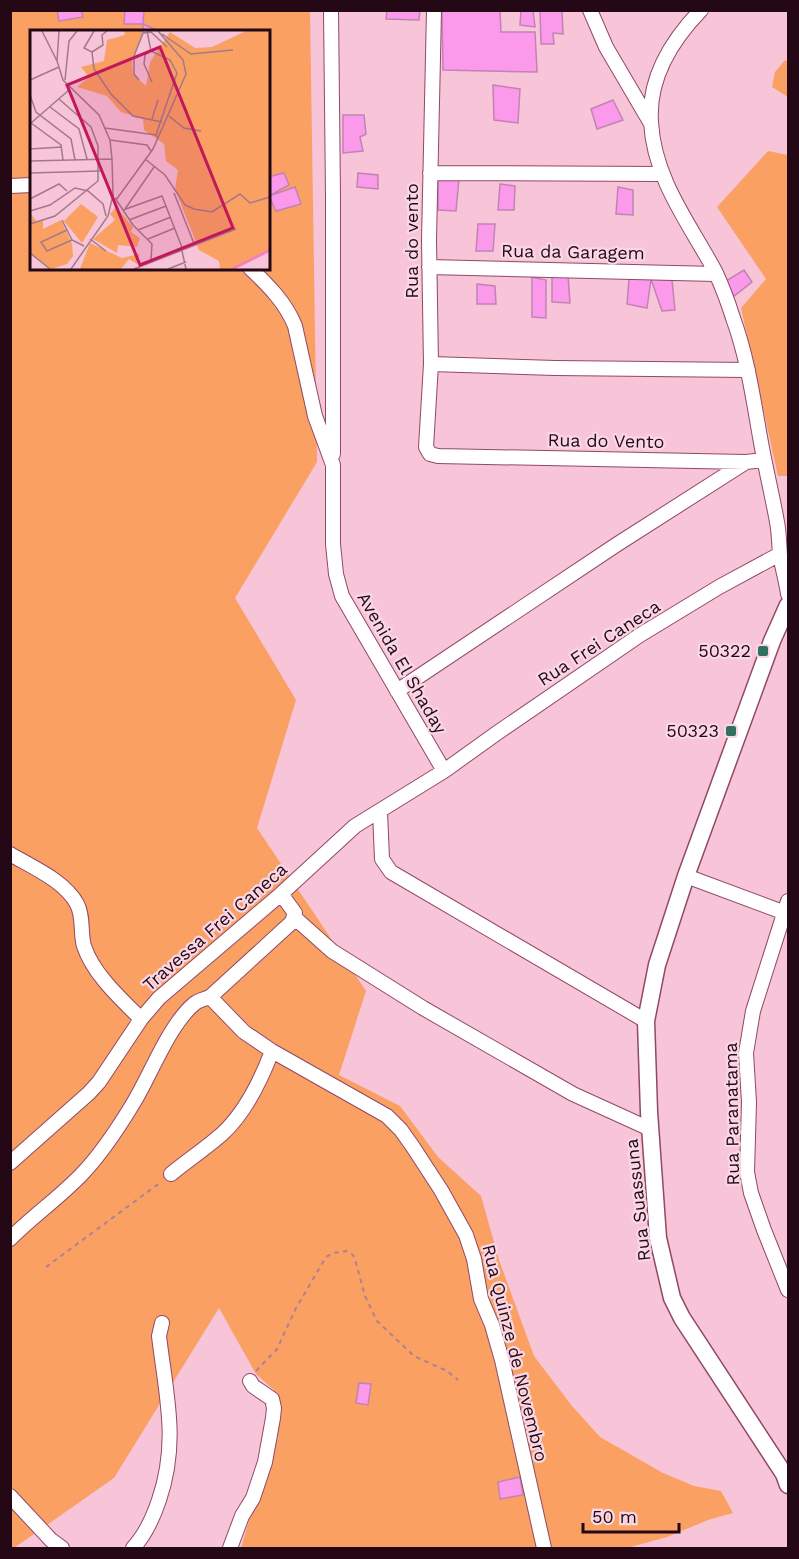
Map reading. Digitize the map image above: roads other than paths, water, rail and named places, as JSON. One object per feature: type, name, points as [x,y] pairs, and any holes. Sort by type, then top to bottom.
[{"type":"street","points":[[331,10],[333,465]]},
{"type":"street","name":"Rua do vento","points":[[434,10],[430,173],[430,364],[426,447],[430,454],[447,456]]},
{"type":"street","points":[[590,10],[606,47],[651,124]]},
{"type":"street","points":[[702,10],[675,39],[662,62],[654,86],[651,124],[662,174],[675,203],[716,274],[734,318],[748,370],[764,460],[783,522],[780,554],[789,594]]},
{"type":"street","name":"Rua do Vento","points":[[430,173],[662,174]]},
{"type":"street","points":[[10,186],[30,185]]},
{"type":"street","name":"Rua da Garagem","points":[[429,267],[716,274]]},
{"type":"street","name":"Avenida El Shaday","points":[[252,270],[290,312],[295,326],[315,417],[333,465],[333,544],[336,574],[342,596],[444,771]]},
{"type":"street","points":[[430,364],[555,369],[748,370]]},
{"type":"street","name":"Rua do Vento","points":[[447,456],[746,462],[764,460]]},
{"type":"street","points":[[398,691],[746,462]]},
{"type":"street","name":"Rua Frei Caneca","points":[[444,771],[640,635],[719,587],[780,554]]},
{"type":"street","name":"Rua Suassuna","points":[[789,605],[772,641],[686,876],[657,965],[646,1021],[658,1238],[672,1298],[681,1318],[789,1485]]},
{"type":"street","name":"Travessa Frei Caneca","points":[[10,1163],[99,1082],[141,1019],[159,998],[281,894],[355,826],[444,771]]},
{"type":"street","points":[[380,812],[382,859],[391,872],[404,882],[646,1021]]},
{"type":"street","points":[[10,854],[63,887],[78,905],[83,945],[108,986],[141,1019]]},
{"type":"street","points":[[686,876],[787,909]]},
{"type":"street","points":[[281,894],[293,911],[294,918],[332,951],[423,1008],[573,1094],[651,1129]]},
{"type":"street","name":"Rua Paranatama","points":[[787,909],[753,1011],[746,1053],[749,1102],[747,1172],[764,1230],[789,1290]]},
{"type":"street","points":[[10,1239],[94,1161],[134,1103],[180,1020],[196,1002],[210,997],[294,918]]},
{"type":"street","name":"Rua Quinze de Novembro","points":[[210,997],[244,1032],[272,1051],[387,1116],[413,1147],[454,1214],[474,1259],[481,1299],[492,1325],[502,1360],[544,1548]]},
{"type":"street","points":[[171,1174],[222,1134],[238,1116],[264,1071],[272,1051]]},
{"type":"street","points":[[133,1548],[142,1539],[153,1520],[165,1483],[170,1453],[171,1432],[159,1336],[162,1323]]},
{"type":"street","points":[[230,1548],[242,1516],[253,1498],[265,1462],[273,1418],[272,1400],[253,1386],[250,1381]]},
{"type":"street","points":[[10,1496],[45,1534],[62,1548]]},
{"type":"place","name":"50322","points":[[763,651]]},
{"type":"place","name":"50323","points":[[731,731]]}]
